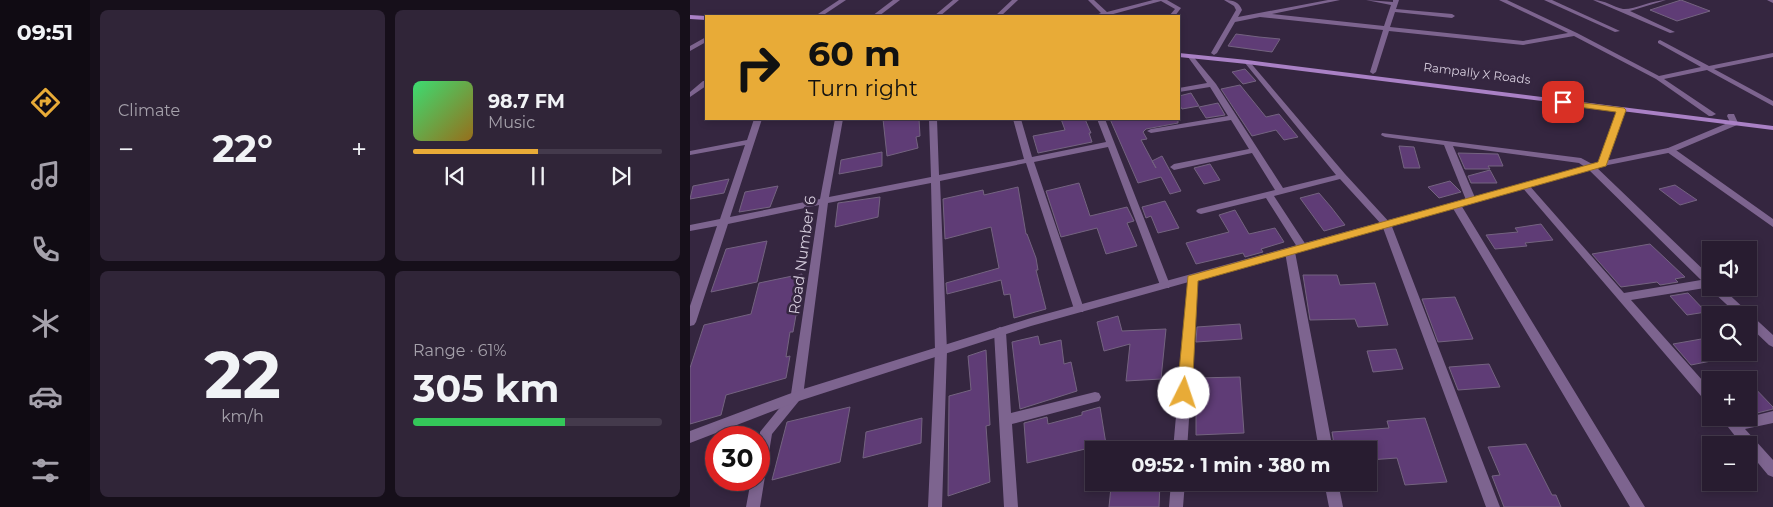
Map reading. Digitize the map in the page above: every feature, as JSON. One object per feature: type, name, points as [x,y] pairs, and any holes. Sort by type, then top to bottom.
[{"type":"main road","points":[[690,17],[705,18]]},
{"type":"main road","points":[[690,23],[705,24]]},
{"type":"main road","name":"Rampally X Roads","points":[[1180,50],[1712,114],[1732,120],[1773,122]]},
{"type":"main road","points":[[1180,55],[1621,110],[1732,120],[1773,128]]},
{"type":"street","points":[[820,15],[843,0]]},
{"type":"street","points":[[876,15],[897,0]]},
{"type":"street","points":[[938,15],[956,0]]},
{"type":"street","points":[[999,15],[1015,0]]},
{"type":"street","points":[[1091,0],[1106,14]]},
{"type":"street","points":[[1101,15],[1162,0],[1178,8],[1173,15]]},
{"type":"street","points":[[1214,53],[1239,10],[1237,5],[1227,0]]},
{"type":"street","points":[[1234,20],[1337,0]]},
{"type":"street","points":[[1369,0],[1452,16]]},
{"type":"street","points":[[1501,0],[1574,34],[1658,78],[1712,114]]},
{"type":"street","points":[[1547,0],[1617,31]]},
{"type":"street","points":[[1596,0],[1672,32]]},
{"type":"street","points":[[1624,11],[1656,1]]},
{"type":"street","points":[[1373,72],[1395,5]]},
{"type":"street","points":[[1261,15],[1386,30],[1524,43],[1574,34]]},
{"type":"street","points":[[690,49],[705,40]]},
{"type":"street","points":[[1660,42],[1773,104]]},
{"type":"street","points":[[1658,78],[1773,55]]},
{"type":"street","points":[[1190,56],[1212,84],[1280,191]]},
{"type":"street","points":[[1247,62],[1342,176],[1386,224],[1493,507]]},
{"type":"street","points":[[690,95],[705,84]]},
{"type":"street","points":[[1180,90],[1212,84]]},
{"type":"street","points":[[1760,97],[1773,95]]},
{"type":"street","points":[[1602,164],[1621,110]]},
{"type":"street","points":[[1151,131],[1234,117]]},
{"type":"street","points":[[690,322],[758,120]]},
{"type":"street","name":"Road Number 6","points":[[797,396],[824,201],[839,120]]},
{"type":"street","points":[[932,120],[941,351],[935,507]]},
{"type":"street","points":[[1017,120],[1028,160],[1079,309]]},
{"type":"street","points":[[1101,120],[1165,285]]},
{"type":"street","points":[[690,437],[797,396],[1000,332],[1602,164],[1670,150],[1732,120]]},
{"type":"street","points":[[1385,135],[1581,161],[1591,167],[1702,274]]},
{"type":"street","points":[[690,153],[750,142]]},
{"type":"street","points":[[690,228],[1110,144]]},
{"type":"street","points":[[1448,144],[1471,200]]},
{"type":"street","points":[[1174,167],[1255,150]]},
{"type":"street","points":[[1670,150],[1773,224]]},
{"type":"street","points":[[1200,211],[1342,176]]},
{"type":"street","points":[[1525,186],[1702,389]]},
{"type":"street","points":[[1268,194],[1303,248]]},
{"type":"street","points":[[1456,204],[1638,507]]},
{"type":"street","points":[[1290,252],[1324,441]]},
{"type":"street","points":[[1181,441],[1193,279]]},
{"type":"street","points":[[1622,296],[1702,284]]},
{"type":"street","points":[[1725,296],[1735,306]]},
{"type":"street","points":[[1757,327],[1773,342]]},
{"type":"street","points":[[1000,332],[1011,507]]},
{"type":"street","points":[[770,427],[797,396]]},
{"type":"street","points":[[1006,420],[1096,397]]},
{"type":"street","points":[[1757,419],[1773,417]]},
{"type":"street","points":[[1734,426],[1773,470]]},
{"type":"street","points":[[753,507],[756,491]]},
{"type":"street","points":[[1176,507],[1177,491]]},
{"type":"street","points":[[1333,491],[1336,507]]},
{"type":"building","points":[[1681,0],[1710,11],[1677,21],[1650,10]]},
{"type":"building","points":[[1236,34],[1280,39],[1272,52],[1228,46]]},
{"type":"building","points":[[1245,69],[1256,81],[1243,84],[1232,72]]},
{"type":"building","points":[[1240,85],[1266,117],[1279,114],[1298,137],[1284,140],[1276,130],[1252,136],[1221,89]]},
{"type":"building","points":[[1191,93],[1199,106],[1182,109],[1180,96]]},
{"type":"building","points":[[1218,103],[1225,115],[1206,118],[1199,107]]},
{"type":"building","points":[[883,120],[919,120],[920,136],[916,137],[918,148],[887,156]]},
{"type":"building","points":[[1061,120],[1085,120],[1091,133],[1089,133],[1092,142],[1038,153],[1033,136],[1065,130]]},
{"type":"building","points":[[1110,120],[1178,120],[1178,123],[1146,129],[1143,132],[1147,139],[1141,140],[1152,161],[1162,156],[1181,191],[1170,194],[1161,177],[1138,183]]},
{"type":"building","points":[[1399,146],[1414,147],[1420,168],[1404,168]]},
{"type":"building","points":[[882,152],[882,166],[839,174],[841,160]]},
{"type":"building","points":[[1458,153],[1498,154],[1503,166],[1488,166],[1490,169],[1465,169]]},
{"type":"building","points":[[1210,164],[1220,180],[1204,184],[1194,168]]},
{"type":"building","points":[[1490,170],[1497,183],[1471,183],[1468,176]]},
{"type":"building","points":[[729,179],[724,193],[690,199],[693,186]]},
{"type":"building","points":[[1450,181],[1461,192],[1439,198],[1428,187]]},
{"type":"building","points":[[1079,183],[1090,216],[1127,207],[1134,221],[1127,223],[1137,246],[1106,254],[1097,228],[1061,237],[1046,191]]},
{"type":"building","points":[[1675,185],[1697,200],[1680,205],[1659,189]]},
{"type":"building","points":[[778,186],[770,207],[739,212],[745,192]]},
{"type":"building","points":[[1018,187],[1026,234],[1036,258],[1038,270],[1036,270],[1046,309],[1014,318],[1010,294],[1004,295],[1001,280],[947,294],[946,283],[999,268],[991,227],[945,239],[943,199],[983,190],[984,195]]},
{"type":"building","points":[[1319,193],[1345,225],[1324,231],[1300,198]]},
{"type":"building","points":[[880,197],[878,217],[835,227],[838,203]]},
{"type":"building","points":[[1165,201],[1179,228],[1158,233],[1151,216],[1146,218],[1142,207]]},
{"type":"building","points":[[1235,210],[1249,234],[1275,228],[1284,242],[1261,249],[1263,252],[1245,257],[1243,253],[1196,264],[1186,243],[1229,232],[1219,215]]},
{"type":"building","points":[[1541,224],[1553,240],[1525,243],[1527,246],[1495,249],[1486,235],[1518,232],[1515,228]]},
{"type":"building","points":[[767,241],[757,282],[711,292],[726,249]]},
{"type":"building","points":[[1650,244],[1685,277],[1675,279],[1678,282],[1660,285],[1657,282],[1621,287],[1592,254]]},
{"type":"building","points":[[802,274],[796,303],[800,301],[798,315],[796,315],[793,332],[790,332],[786,357],[790,356],[786,378],[726,395],[721,415],[690,424],[690,368],[704,325],[751,314],[759,283]]},
{"type":"building","points":[[1303,275],[1337,275],[1340,285],[1375,283],[1388,325],[1358,327],[1355,319],[1310,320]]},
{"type":"building","points":[[1688,293],[1702,308],[1702,313],[1687,315],[1670,296]]},
{"type":"building","points":[[1455,297],[1473,339],[1438,342],[1422,299]]},
{"type":"building","points":[[1118,316],[1122,331],[1166,329],[1161,379],[1126,381],[1130,344],[1104,351],[1097,322]]},
{"type":"building","points":[[1240,324],[1242,339],[1196,342],[1197,327]]},
{"type":"building","points":[[1038,336],[1040,345],[1061,340],[1064,364],[1071,362],[1077,391],[1020,409],[1012,342]]},
{"type":"building","points":[[1702,339],[1702,361],[1711,361],[1691,365],[1673,344]]},
{"type":"building","points":[[1396,349],[1403,369],[1373,372],[1367,351]]},
{"type":"building","points":[[986,350],[990,425],[986,426],[990,482],[948,496],[949,396],[971,390],[968,356]]},
{"type":"building","points":[[1489,364],[1500,387],[1458,390],[1449,367]]},
{"type":"building","points":[[1240,377],[1244,433],[1196,435],[1196,378]]},
{"type":"building","points":[[1757,390],[1773,407],[1773,409],[1757,413]]},
{"type":"building","points":[[850,407],[840,462],[772,480],[787,422]]},
{"type":"building","points":[[1100,407],[1106,441],[1085,441],[1085,449],[1027,463],[1024,423],[1047,417],[1048,424],[1082,415],[1082,412]]},
{"type":"building","points":[[922,418],[921,443],[863,458],[866,432]]},
{"type":"building","points":[[1425,418],[1447,482],[1405,485],[1397,458],[1377,459],[1377,441],[1334,441],[1332,432],[1389,428],[1387,421]]},
{"type":"building","points":[[1526,444],[1552,495],[1556,495],[1561,507],[1504,507],[1492,476],[1500,475],[1488,447]]},
{"type":"building","points":[[1111,491],[1160,491],[1159,507],[1109,507]]},
{"type":"route","points":[[1184,393],[1193,279],[1602,164],[1621,110],[1563,102]]}]
